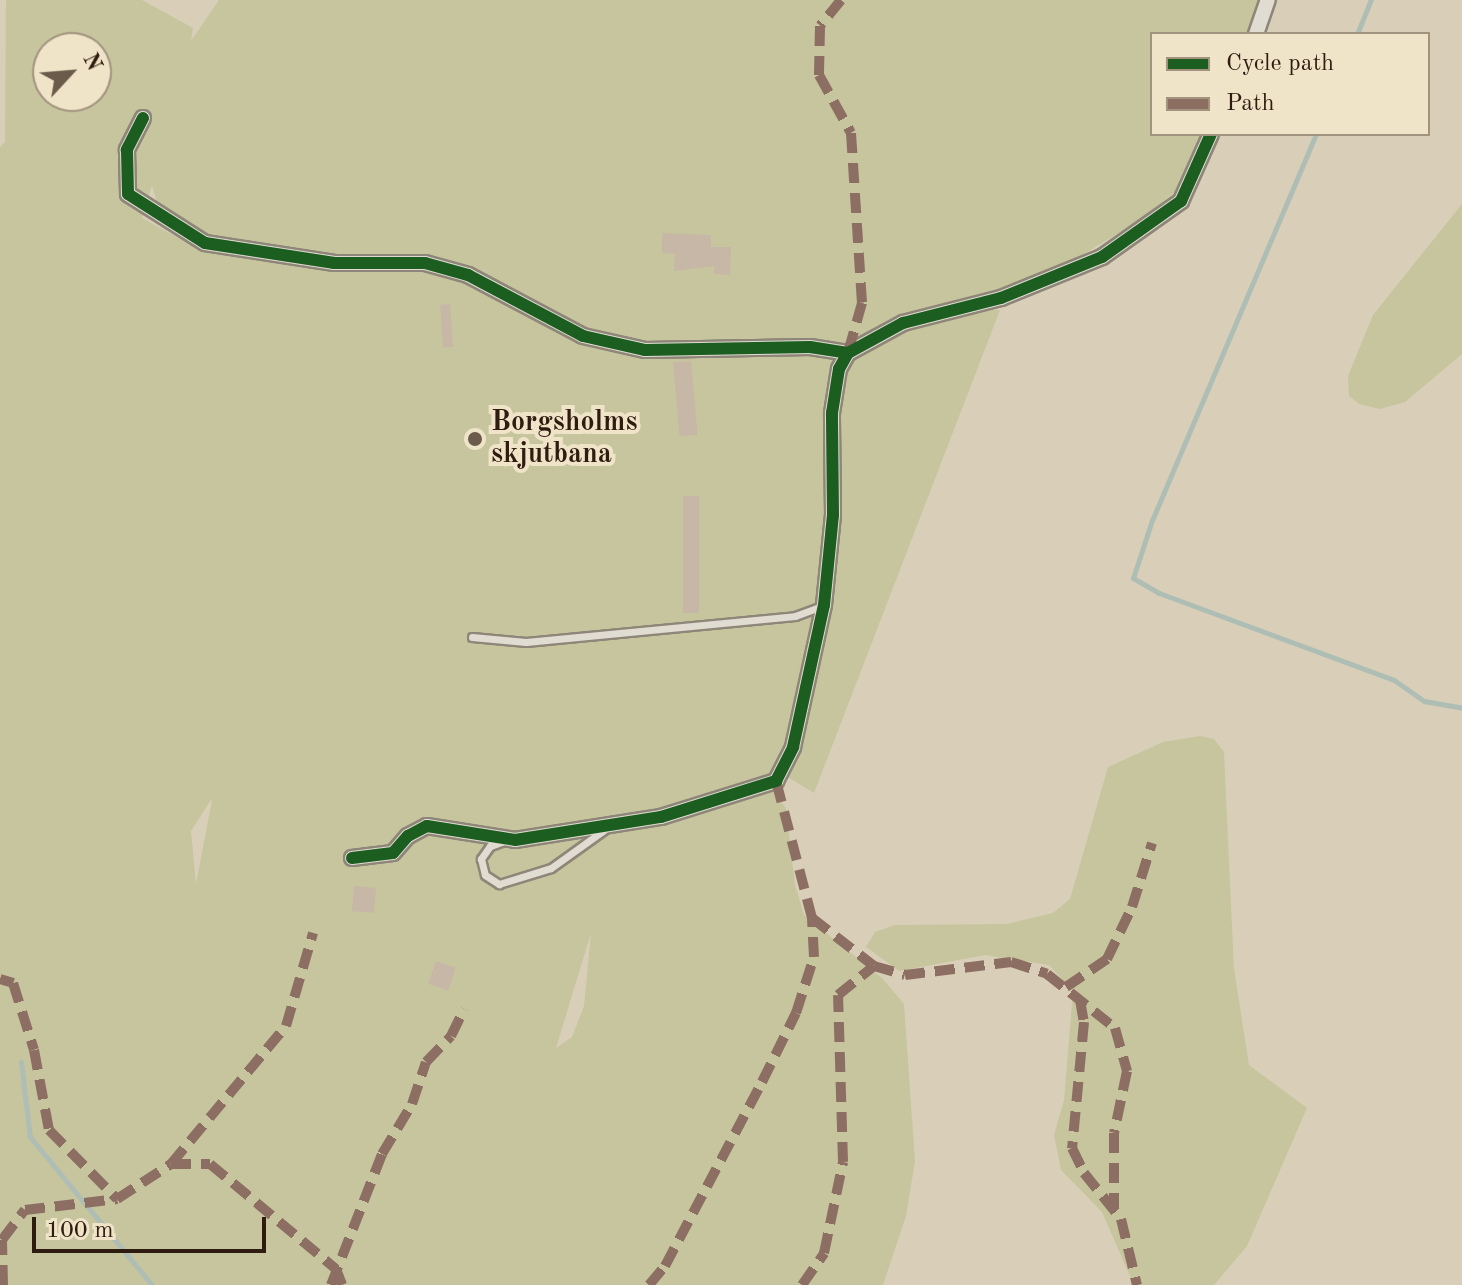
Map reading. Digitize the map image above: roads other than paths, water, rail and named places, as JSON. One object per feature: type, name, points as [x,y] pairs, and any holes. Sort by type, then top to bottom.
[{"type":"street","points":[[1257,32],[1268,0]]},
{"type":"street","points":[[143,118],[127,150],[128,194],[205,243],[334,263],[425,263],[468,275],[583,336],[645,350],[810,347],[848,353]]},
{"type":"street","points":[[352,858],[393,853],[408,836],[427,826],[510,839],[613,825],[711,805],[776,781],[793,747],[824,605],[833,515],[832,413],[839,369],[848,353],[903,323],[1001,298],[1102,257],[1181,201],[1210,136]]},
{"type":"lane","points":[[472,637],[526,642],[795,616],[824,605]]},
{"type":"lane","points":[[510,839],[490,846],[481,859],[485,875],[499,884],[551,868],[613,825]]},
{"type":"waterway","points":[[1358,32],[1371,0]]},
{"type":"waterway","points":[[1315,136],[1152,520],[1133,578],[1159,593],[1394,680],[1424,701],[1462,708]]},
{"type":"waterway","points":[[21,1062],[30,1137],[152,1285]]},
{"type":"place","name":"Borgsholms skjutbana","points":[[475,439]]}]
